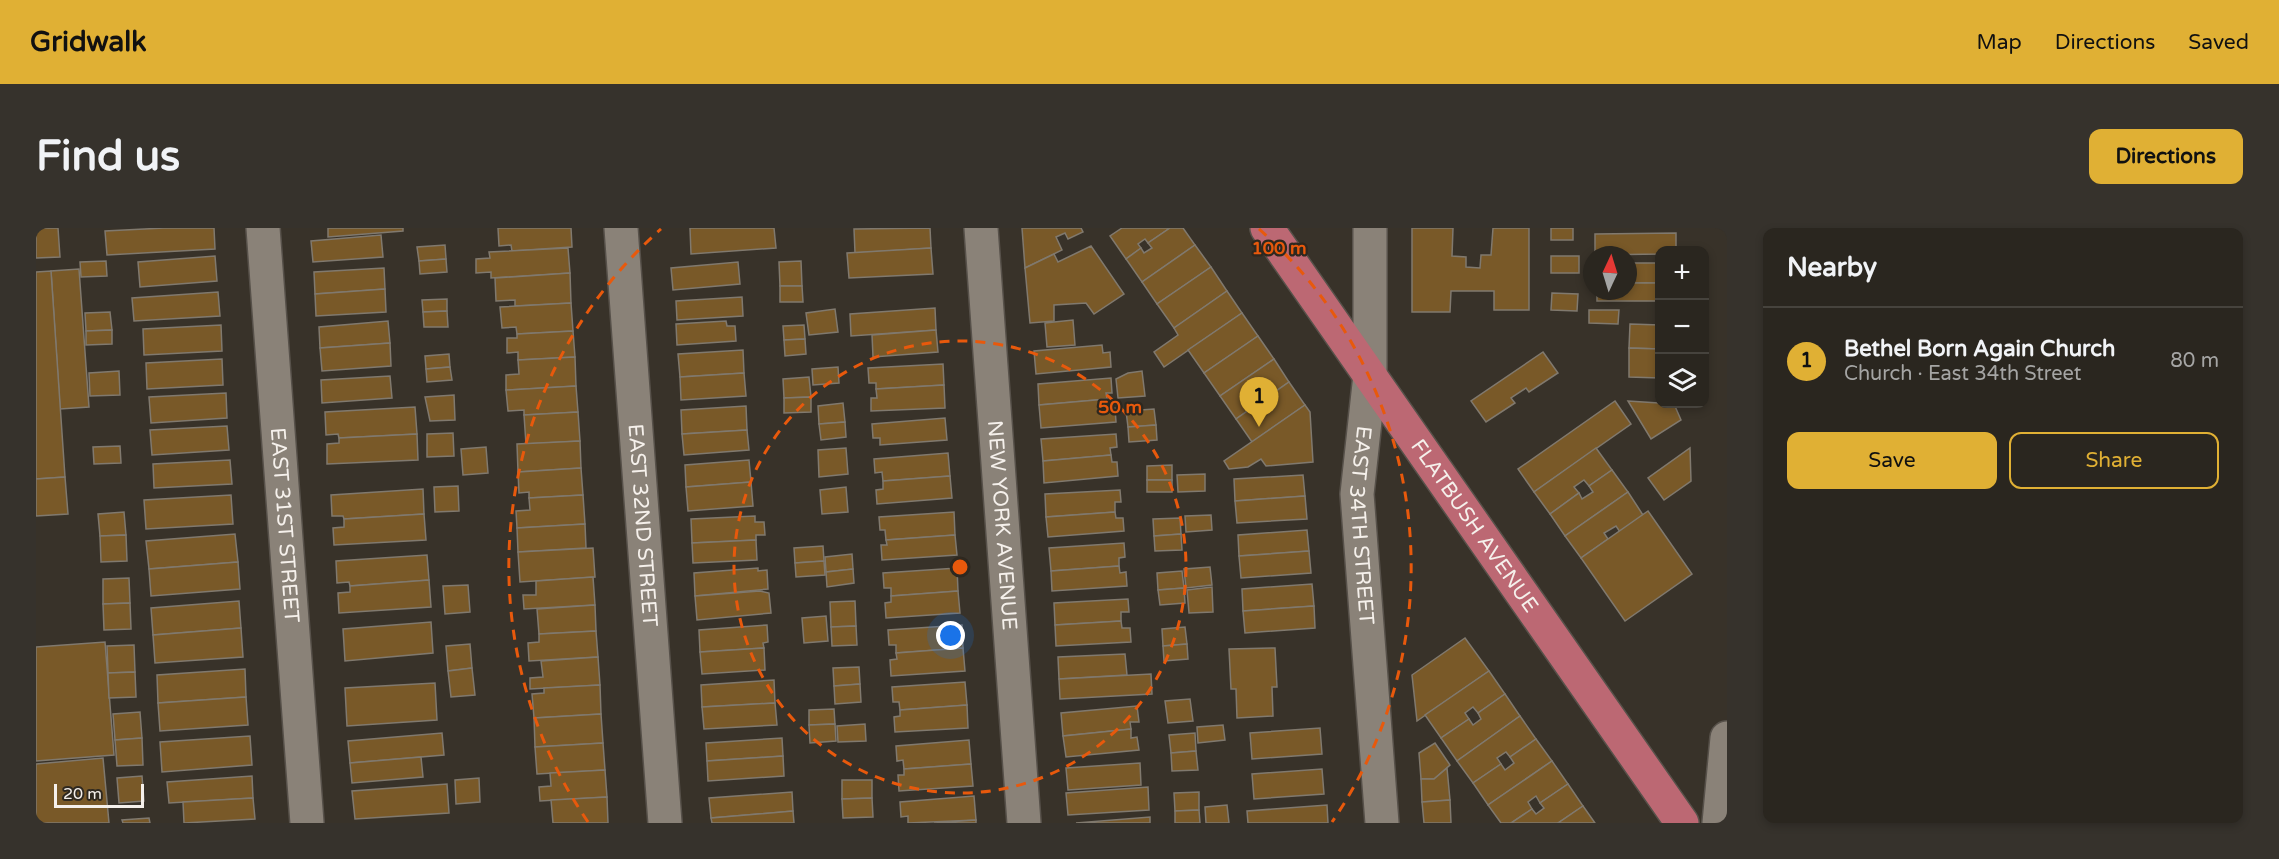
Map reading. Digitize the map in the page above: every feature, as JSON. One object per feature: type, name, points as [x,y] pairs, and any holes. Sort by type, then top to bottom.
[{"type":"main road","name":"FLATBUSH AVENUE","points":[[1267,228],[1682,823]]},
{"type":"street","name":"EAST 31ST STREET","points":[[263,228],[306,823]]},
{"type":"street","name":"EAST 32ND STREET","points":[[621,228],[665,823]]},
{"type":"street","name":"NEW YORK AVENUE","points":[[981,228],[1024,823]]},
{"type":"street","name":"EAST 34TH STREET","points":[[1370,228],[1370,375],[1357,494],[1382,823]]},
{"type":"street","points":[[1719,823],[1727,738]]},
{"type":"building","points":[[36,228],[58,228],[60,257],[36,258]]},
{"type":"building","points":[[214,228],[215,249],[107,255],[105,231]]},
{"type":"building","points":[[328,228],[403,228],[403,231],[328,237]]},
{"type":"building","points":[[498,228],[571,228],[572,247],[512,251],[511,245],[499,246]]},
{"type":"building","points":[[690,228],[774,228],[776,248],[691,254]]},
{"type":"building","points":[[930,228],[931,248],[855,253],[854,229]]},
{"type":"building","points":[[1022,228],[1081,228],[1083,232],[1068,239],[1065,233],[1056,237],[1062,250],[1025,268]]},
{"type":"building","points":[[1122,228],[1170,228],[1148,243],[1145,239],[1138,244],[1141,248],[1126,259],[1110,236]]},
{"type":"building","points":[[1170,228],[1183,228],[1195,245],[1142,282],[1126,259],[1141,248],[1144,253],[1152,248],[1148,243]]},
{"type":"building","points":[[1412,228],[1453,228],[1452,256],[1466,257],[1466,267],[1480,268],[1481,255],[1491,255],[1493,228],[1529,228],[1529,310],[1494,310],[1494,291],[1451,291],[1450,312],[1412,312]]},
{"type":"building","points":[[1551,228],[1573,228],[1573,240],[1551,240]]},
{"type":"building","points":[[1676,233],[1676,246],[1655,246],[1655,254],[1637,254],[1637,246],[1595,246],[1595,234]]},
{"type":"building","points":[[381,235],[383,257],[313,262],[311,241]]},
{"type":"building","points":[[445,245],[446,259],[419,261],[417,247]]},
{"type":"building","points":[[1195,245],[1211,267],[1157,304],[1142,282]]},
{"type":"building","points":[[1091,246],[1124,294],[1094,314],[1086,303],[1054,305],[1054,321],[1030,323],[1025,268],[1054,254],[1058,262]]},
{"type":"building","points":[[568,248],[570,273],[491,278],[491,272],[476,273],[476,259],[490,258],[489,252]]},
{"type":"building","points":[[931,248],[933,274],[849,278],[847,253]]},
{"type":"building","points":[[215,256],[217,281],[140,287],[138,262]]},
{"type":"building","points":[[1551,256],[1579,256],[1579,273],[1551,273]]},
{"type":"building","points":[[446,259],[447,272],[420,274],[419,261]]},
{"type":"building","points":[[106,261],[107,276],[81,277],[80,262]]},
{"type":"building","points":[[801,261],[802,286],[780,286],[779,262]]},
{"type":"building","points":[[738,262],[740,284],[673,290],[671,268]]},
{"type":"building","points":[[1637,263],[1655,263],[1655,283],[1637,283]]},
{"type":"building","points":[[1211,267],[1227,291],[1174,328],[1157,304]]},
{"type":"building","points":[[384,268],[385,289],[315,294],[314,272]]},
{"type":"building","points":[[79,269],[89,407],[60,409],[51,271]]},
{"type":"building","points":[[51,271],[65,477],[36,479],[36,272]]},
{"type":"building","points":[[570,273],[571,303],[515,306],[515,300],[496,301],[495,278]]},
{"type":"building","points":[[1637,283],[1655,283],[1655,301],[1597,301],[1637,300]]},
{"type":"building","points":[[780,286],[802,286],[803,302],[780,302]]},
{"type":"building","points":[[385,289],[386,312],[316,316],[315,294]]},
{"type":"building","points":[[1227,291],[1242,313],[1164,367],[1154,352],[1178,335],[1174,328]]},
{"type":"building","points":[[218,292],[220,316],[134,321],[132,298]]},
{"type":"building","points":[[1552,293],[1578,294],[1577,311],[1551,310]]},
{"type":"building","points":[[742,297],[743,316],[677,320],[676,301]]},
{"type":"building","points":[[447,299],[447,311],[423,312],[422,300]]},
{"type":"building","points":[[571,303],[573,331],[517,334],[516,327],[502,328],[500,307]]},
{"type":"building","points":[[935,308],[936,330],[851,336],[850,314]]},
{"type":"building","points":[[835,309],[838,332],[809,335],[806,313]]},
{"type":"building","points":[[1589,310],[1619,310],[1618,324],[1589,323]]},
{"type":"building","points":[[447,311],[448,327],[424,327],[423,312]]},
{"type":"building","points":[[110,312],[112,330],[86,331],[85,313]]},
{"type":"building","points":[[1242,313],[1258,336],[1204,373],[1188,350]]},
{"type":"building","points":[[1073,320],[1075,345],[1047,347],[1045,323]]},
{"type":"building","points":[[388,321],[390,343],[320,348],[319,327]]},
{"type":"building","points":[[726,321],[727,326],[735,326],[736,341],[677,345],[676,324]]},
{"type":"building","points":[[1630,324],[1655,325],[1655,349],[1629,348]]},
{"type":"building","points":[[221,325],[222,351],[144,355],[143,329]]},
{"type":"building","points":[[804,325],[805,339],[784,340],[783,326]]},
{"type":"building","points":[[112,330],[112,344],[86,345],[86,331]]},
{"type":"building","points":[[936,330],[938,352],[873,357],[872,335]]},
{"type":"building","points":[[573,331],[575,357],[518,360],[518,352],[507,353],[507,338],[517,338],[517,334]]},
{"type":"building","points":[[1258,336],[1274,359],[1220,396],[1204,373]]},
{"type":"building","points":[[805,339],[806,354],[785,356],[784,340]]},
{"type":"building","points":[[390,343],[391,366],[322,371],[320,348]]},
{"type":"building","points":[[1102,345],[1103,353],[1110,352],[1111,367],[1036,374],[1034,351]]},
{"type":"building","points":[[1629,348],[1655,349],[1655,378],[1629,377]]},
{"type":"building","points":[[743,350],[744,373],[680,377],[678,354]]},
{"type":"building","points":[[1543,352],[1558,373],[1529,392],[1526,388],[1511,398],[1515,403],[1486,422],[1471,401]]},
{"type":"building","points":[[449,354],[450,367],[426,369],[425,356]]},
{"type":"building","points":[[575,357],[576,386],[506,390],[506,375],[519,374],[518,360]]},
{"type":"building","points":[[222,359],[223,385],[147,389],[146,363]]},
{"type":"building","points":[[1274,359],[1289,382],[1236,419],[1220,396]]},
{"type":"building","points":[[943,364],[944,385],[876,389],[876,383],[869,383],[868,368]]},
{"type":"building","points":[[450,367],[452,380],[427,382],[426,369]]},
{"type":"building","points":[[838,367],[839,383],[813,385],[812,369]]},
{"type":"building","points":[[119,371],[120,395],[90,396],[89,373]]},
{"type":"building","points":[[1142,371],[1145,396],[1118,398],[1116,379],[1128,373]]},
{"type":"building","points":[[744,373],[746,396],[681,400],[680,377]]},
{"type":"building","points":[[390,376],[392,398],[322,403],[321,380]]},
{"type":"building","points":[[809,377],[811,397],[784,398],[783,379]]},
{"type":"building","points":[[1111,378],[1112,393],[1106,393],[1107,399],[1039,405],[1038,384]]},
{"type":"building","points":[[1289,382],[1305,405],[1252,442],[1236,419]]},
{"type":"building","points":[[944,385],[945,408],[871,411],[871,398],[877,398],[876,389]]},
{"type":"building","points":[[576,386],[578,412],[524,415],[524,410],[508,411],[506,390]]},
{"type":"building","points":[[226,393],[227,418],[151,423],[149,397]]},
{"type":"building","points":[[454,395],[455,420],[430,421],[425,397]]},
{"type":"building","points":[[811,397],[811,412],[784,413],[784,398]]},
{"type":"building","points":[[1107,399],[1107,408],[1115,408],[1116,422],[1041,428],[1039,405]]},
{"type":"building","points":[[1615,401],[1631,424],[1534,492],[1518,469]]},
{"type":"building","points":[[1628,401],[1655,403],[1655,408],[1676,408],[1681,420],[1651,439]]},
{"type":"building","points":[[843,403],[845,422],[819,424],[818,406]]},
{"type":"building","points":[[1305,405],[1310,412],[1313,462],[1266,466],[1261,459],[1248,467],[1229,469],[1224,461]]},
{"type":"building","points":[[746,406],[747,430],[682,434],[681,410]]},
{"type":"building","points":[[415,407],[417,434],[339,438],[338,434],[326,435],[325,412]]},
{"type":"building","points":[[1154,409],[1156,425],[1128,427],[1126,411]]},
{"type":"building","points":[[578,412],[580,441],[526,444],[524,415]]},
{"type":"building","points":[[945,418],[947,440],[880,445],[880,438],[873,438],[872,424]]},
{"type":"building","points":[[845,422],[846,437],[821,440],[819,424]]},
{"type":"building","points":[[1156,425],[1157,440],[1129,442],[1128,427]]},
{"type":"building","points":[[227,426],[229,450],[152,455],[150,430]]},
{"type":"building","points":[[747,430],[749,450],[684,455],[682,434]]},
{"type":"building","points":[[453,433],[454,456],[427,457],[427,434]]},
{"type":"building","points":[[417,434],[418,460],[327,464],[327,444],[339,443],[339,438]]},
{"type":"building","points":[[1116,434],[1117,447],[1110,448],[1111,455],[1043,461],[1041,439]]},
{"type":"building","points":[[580,441],[581,468],[518,472],[517,444]]},
{"type":"building","points":[[120,446],[121,463],[94,464],[93,447]]},
{"type":"building","points":[[486,447],[488,473],[463,475],[461,449]]},
{"type":"building","points":[[846,448],[848,474],[819,477],[818,450]]},
{"type":"building","points":[[1596,448],[1612,470],[1589,486],[1584,480],[1574,487],[1579,493],[1550,514],[1534,492]]},
{"type":"building","points":[[1690,448],[1691,481],[1664,500],[1648,478]]},
{"type":"building","points":[[948,453],[950,476],[883,481],[882,472],[875,473],[874,459]]},
{"type":"building","points":[[1111,455],[1112,462],[1117,462],[1118,476],[1044,483],[1043,461]]},
{"type":"building","points":[[230,460],[232,484],[154,488],[153,464]]},
{"type":"building","points":[[749,460],[751,482],[686,487],[685,465]]},
{"type":"building","points":[[1172,465],[1172,480],[1147,480],[1147,466]]},
{"type":"building","points":[[581,468],[583,495],[529,498],[529,492],[519,493],[518,472]]},
{"type":"building","points":[[1612,470],[1628,492],[1565,536],[1550,514],[1579,493],[1582,499],[1593,492],[1589,486]]},
{"type":"building","points":[[1205,474],[1205,491],[1178,492],[1177,475]]},
{"type":"building","points":[[1303,475],[1305,496],[1235,501],[1234,479]]},
{"type":"building","points":[[950,476],[952,498],[877,504],[876,490],[883,489],[883,481]]},
{"type":"building","points":[[65,477],[68,514],[36,516],[36,479]]},
{"type":"building","points":[[1147,480],[1172,480],[1172,492],[1147,492]]},
{"type":"building","points":[[751,482],[753,506],[688,511],[686,487]]},
{"type":"building","points":[[458,486],[459,511],[435,512],[434,487]]},
{"type":"building","points":[[846,487],[848,512],[822,514],[820,490]]},
{"type":"building","points":[[423,489],[424,514],[344,519],[343,516],[332,516],[331,495]]},
{"type":"building","points":[[1120,490],[1121,502],[1115,502],[1115,512],[1046,517],[1045,494]]},
{"type":"building","points":[[1628,492],[1643,515],[1620,532],[1616,526],[1604,533],[1608,539],[1581,558],[1565,536]]},
{"type":"building","points":[[231,495],[233,524],[146,529],[144,500]]},
{"type":"building","points":[[583,495],[585,524],[517,528],[516,511],[530,510],[529,498]]},
{"type":"building","points":[[1305,496],[1307,519],[1237,523],[1235,501]]},
{"type":"building","points":[[1648,511],[1692,574],[1625,621],[1581,558]]},
{"type":"building","points":[[124,512],[126,535],[100,536],[98,514]]},
{"type":"building","points":[[954,512],[955,535],[886,540],[885,530],[880,530],[879,517]]},
{"type":"building","points":[[1115,512],[1116,518],[1123,518],[1124,531],[1048,537],[1046,517]]},
{"type":"building","points":[[424,514],[426,540],[334,545],[333,528],[344,527],[344,519]]},
{"type":"building","points":[[1211,515],[1212,530],[1186,532],[1185,516]]},
{"type":"building","points":[[755,516],[755,522],[764,522],[765,535],[756,535],[756,540],[692,543],[691,519]]},
{"type":"building","points":[[1180,518],[1181,534],[1154,536],[1153,519]]},
{"type":"building","points":[[585,524],[586,548],[518,552],[517,528]]},
{"type":"building","points":[[1307,530],[1309,551],[1239,556],[1238,535]]},
{"type":"building","points":[[235,534],[238,562],[149,569],[146,541]]},
{"type":"building","points":[[1181,534],[1182,550],[1155,551],[1154,536]]},
{"type":"building","points":[[126,535],[127,561],[101,562],[100,536]]},
{"type":"building","points":[[955,535],[957,555],[882,560],[881,545],[887,545],[886,540]]},
{"type":"building","points":[[756,540],[757,560],[693,563],[692,543]]},
{"type":"building","points":[[1124,543],[1125,557],[1119,558],[1119,566],[1051,571],[1049,548]]},
{"type":"building","points":[[823,546],[824,561],[795,563],[794,548]]},
{"type":"building","points":[[593,548],[595,577],[520,582],[518,552]]},
{"type":"building","points":[[1309,551],[1311,573],[1241,578],[1239,556]]},
{"type":"building","points":[[852,554],[853,569],[826,572],[825,557]]},
{"type":"building","points":[[427,555],[429,580],[350,586],[349,582],[337,583],[336,561]]},
{"type":"building","points":[[824,561],[825,575],[796,577],[795,563]]},
{"type":"building","points":[[238,562],[240,589],[151,596],[149,569]]},
{"type":"building","points":[[1119,566],[1120,573],[1126,572],[1127,586],[1052,591],[1051,571]]},
{"type":"building","points":[[1210,567],[1212,585],[1186,588],[1184,569]]},
{"type":"building","points":[[758,568],[758,571],[767,570],[768,589],[695,596],[694,573]]},
{"type":"building","points":[[957,568],[958,591],[891,596],[891,588],[884,588],[883,573]]},
{"type":"building","points":[[853,569],[854,583],[827,587],[826,572]]},
{"type":"building","points":[[1182,571],[1184,588],[1158,590],[1157,573]]},
{"type":"building","points":[[593,577],[595,605],[524,609],[523,595],[536,595],[536,581]]},
{"type":"building","points":[[129,578],[130,603],[103,604],[103,579]]},
{"type":"building","points":[[429,580],[431,607],[339,613],[338,593],[350,592],[350,586]]},
{"type":"building","points":[[1312,584],[1314,606],[1243,611],[1242,589]]},
{"type":"building","points":[[468,585],[470,612],[445,614],[443,586]]},
{"type":"building","points":[[1212,587],[1213,612],[1189,613],[1187,590]]},
{"type":"building","points":[[1184,588],[1185,603],[1160,605],[1158,590]]},
{"type":"building","points":[[760,591],[769,593],[771,613],[697,620],[695,596]]},
{"type":"building","points":[[958,591],[960,613],[886,618],[885,603],[891,602],[891,596]]},
{"type":"building","points":[[1128,599],[1129,612],[1121,612],[1121,621],[1055,625],[1054,603]]},
{"type":"building","points":[[239,601],[241,628],[153,635],[151,608]]},
{"type":"building","points":[[855,601],[856,626],[831,627],[830,602]]},
{"type":"building","points":[[130,603],[131,629],[104,630],[103,604]]},
{"type":"building","points":[[595,605],[596,631],[539,634],[537,609]]},
{"type":"building","points":[[1314,606],[1315,628],[1245,633],[1243,611]]},
{"type":"building","points":[[826,616],[828,641],[804,643],[802,618]]},
{"type":"building","points":[[1121,621],[1122,628],[1130,628],[1131,642],[1056,646],[1055,625]]},
{"type":"building","points":[[431,622],[433,653],[345,661],[343,629]]},
{"type":"building","points":[[767,625],[768,642],[763,643],[764,648],[700,652],[699,630]]},
{"type":"building","points":[[962,625],[963,648],[896,653],[896,645],[889,645],[888,630]]},
{"type":"building","points":[[856,626],[857,645],[832,646],[831,627]]},
{"type":"building","points":[[1185,627],[1187,644],[1163,646],[1162,629]]},
{"type":"building","points":[[241,628],[243,657],[155,663],[153,635]]},
{"type":"building","points":[[596,631],[598,657],[529,661],[528,643],[539,642],[539,634]]},
{"type":"building","points":[[1465,638],[1489,671],[1417,721],[1412,675]]},
{"type":"building","points":[[105,642],[114,755],[36,761],[36,647]]},
{"type":"building","points":[[470,644],[472,668],[448,671],[446,646]]},
{"type":"building","points":[[1187,644],[1188,659],[1164,661],[1163,646]]},
{"type":"building","points":[[134,645],[135,672],[108,673],[107,646]]},
{"type":"building","points":[[764,648],[765,670],[702,674],[700,652]]},
{"type":"building","points":[[963,648],[965,671],[891,676],[890,660],[897,659],[896,653]]},
{"type":"building","points":[[1275,648],[1277,687],[1272,687],[1273,716],[1237,718],[1236,689],[1231,689],[1229,649]]},
{"type":"building","points":[[1125,654],[1127,675],[1059,679],[1058,657]]},
{"type":"building","points":[[598,657],[600,685],[530,689],[530,678],[543,677],[541,661]]},
{"type":"building","points":[[859,667],[860,684],[834,686],[833,668]]},
{"type":"building","points":[[472,668],[475,695],[451,697],[448,671]]},
{"type":"building","points":[[245,669],[246,697],[158,703],[157,675]]},
{"type":"building","points":[[1489,671],[1505,694],[1478,713],[1473,707],[1465,713],[1469,719],[1441,738],[1425,715]]},
{"type":"building","points":[[135,672],[136,697],[109,698],[108,673]]},
{"type":"building","points":[[1151,674],[1152,694],[1060,699],[1059,679]]},
{"type":"building","points":[[774,680],[775,703],[702,707],[701,685]]},
{"type":"building","points":[[965,682],[967,705],[900,710],[899,702],[893,702],[892,687]]},
{"type":"building","points":[[435,683],[437,720],[347,726],[345,688]]},
{"type":"building","points":[[860,684],[861,702],[835,704],[834,686]]},
{"type":"building","points":[[600,685],[601,714],[534,718],[532,694],[544,693],[544,688]]},
{"type":"building","points":[[1505,694],[1520,716],[1457,761],[1441,738],[1469,719],[1473,725],[1481,719],[1478,713]]},
{"type":"building","points":[[246,697],[248,725],[160,731],[158,703]]},
{"type":"building","points":[[1190,699],[1193,721],[1168,723],[1165,701]]},
{"type":"building","points":[[775,703],[777,725],[704,729],[702,707]]},
{"type":"building","points":[[967,705],[968,728],[895,732],[894,717],[900,716],[900,710]]},
{"type":"building","points":[[1137,706],[1139,722],[1130,722],[1131,729],[1063,736],[1061,713]]},
{"type":"building","points":[[834,709],[835,724],[809,725],[809,710]]},
{"type":"building","points":[[140,712],[142,738],[115,740],[113,714]]},
{"type":"building","points":[[601,714],[603,743],[535,747],[534,718]]},
{"type":"building","points":[[1520,716],[1536,739],[1510,757],[1506,752],[1497,758],[1501,764],[1473,783],[1457,761]]},
{"type":"building","points":[[835,724],[836,741],[810,743],[809,725]]},
{"type":"building","points":[[865,724],[866,741],[838,742],[837,726]]},
{"type":"building","points":[[1223,725],[1225,740],[1198,743],[1197,727]]},
{"type":"building","points":[[1320,728],[1322,754],[1252,759],[1250,733]]},
{"type":"building","points":[[1131,729],[1131,738],[1137,737],[1139,750],[1066,757],[1063,736]]},
{"type":"building","points":[[442,733],[444,755],[350,763],[348,741]]},
{"type":"building","points":[[1195,733],[1196,751],[1171,753],[1169,735]]},
{"type":"building","points":[[250,736],[252,765],[162,772],[160,742]]},
{"type":"building","points":[[142,738],[143,765],[117,766],[115,740]]},
{"type":"building","points":[[782,738],[783,756],[707,761],[706,743]]},
{"type":"building","points":[[1536,739],[1552,761],[1488,805],[1473,783],[1501,764],[1505,770],[1514,763],[1510,757]]},
{"type":"building","points":[[969,740],[971,764],[904,769],[903,760],[897,761],[896,746]]},
{"type":"building","points":[[603,743],[605,770],[537,774],[535,747]]},
{"type":"building","points":[[1435,743],[1450,765],[1434,779],[1421,779],[1419,753]]},
{"type":"building","points":[[1196,751],[1198,770],[1172,771],[1171,753]]},
{"type":"building","points":[[783,756],[784,776],[708,781],[707,761]]},
{"type":"building","points":[[421,757],[423,777],[352,783],[350,763]]},
{"type":"building","points":[[103,758],[109,823],[36,823],[36,764]]},
{"type":"building","points":[[1552,761],[1568,784],[1540,803],[1536,796],[1528,802],[1532,809],[1511,823],[1501,823],[1488,805]]},
{"type":"building","points":[[1140,763],[1141,785],[1068,790],[1066,768]]},
{"type":"building","points":[[971,764],[973,786],[899,791],[898,775],[904,775],[904,769]]},
{"type":"building","points":[[1447,768],[1450,800],[1422,802],[1421,779],[1434,779]]},
{"type":"building","points":[[1322,769],[1324,794],[1254,799],[1252,774]]},
{"type":"building","points":[[605,770],[607,797],[540,801],[539,787],[551,786],[550,773]]},
{"type":"building","points":[[142,776],[144,801],[119,803],[117,778]]},
{"type":"building","points":[[252,776],[253,798],[169,803],[167,782]]},
{"type":"building","points":[[479,778],[480,802],[456,804],[455,780]]},
{"type":"building","points":[[842,780],[872,780],[872,798],[842,799]]},
{"type":"building","points":[[447,784],[449,813],[355,819],[352,791]]},
{"type":"building","points":[[1568,784],[1583,806],[1558,823],[1511,823],[1532,809],[1536,814],[1544,808],[1540,803]]},
{"type":"building","points":[[1148,787],[1149,810],[1068,815],[1066,793]]},
{"type":"building","points":[[792,792],[793,811],[711,818],[709,798]]},
{"type":"building","points":[[1199,792],[1199,810],[1175,811],[1174,793]]},
{"type":"building","points":[[974,796],[976,820],[908,823],[908,816],[901,817],[900,802]]},
{"type":"building","points":[[607,797],[608,823],[553,823],[551,800]]},
{"type":"building","points":[[253,798],[255,819],[184,823],[183,802]]},
{"type":"building","points":[[872,798],[873,817],[843,818],[842,799]]},
{"type":"building","points":[[1450,800],[1451,823],[1424,823],[1422,802]]},
{"type":"building","points":[[1227,805],[1229,823],[1206,823],[1205,807]]},
{"type":"building","points":[[1327,805],[1328,823],[1248,823],[1247,811]]},
{"type":"building","points":[[1583,806],[1595,823],[1558,823]]},
{"type":"building","points":[[1199,810],[1200,823],[1175,823],[1175,811]]},
{"type":"building","points":[[793,811],[794,823],[712,823],[711,818]]},
{"type":"building","points":[[1150,817],[1150,823],[1076,823]]},
{"type":"building","points":[[149,818],[150,823],[123,823],[122,820]]},
{"type":"building","points":[[976,820],[976,823],[934,823]]},
{"type":"place","name":"Bethel Born Again Church","points":[[1259,427]]}]
